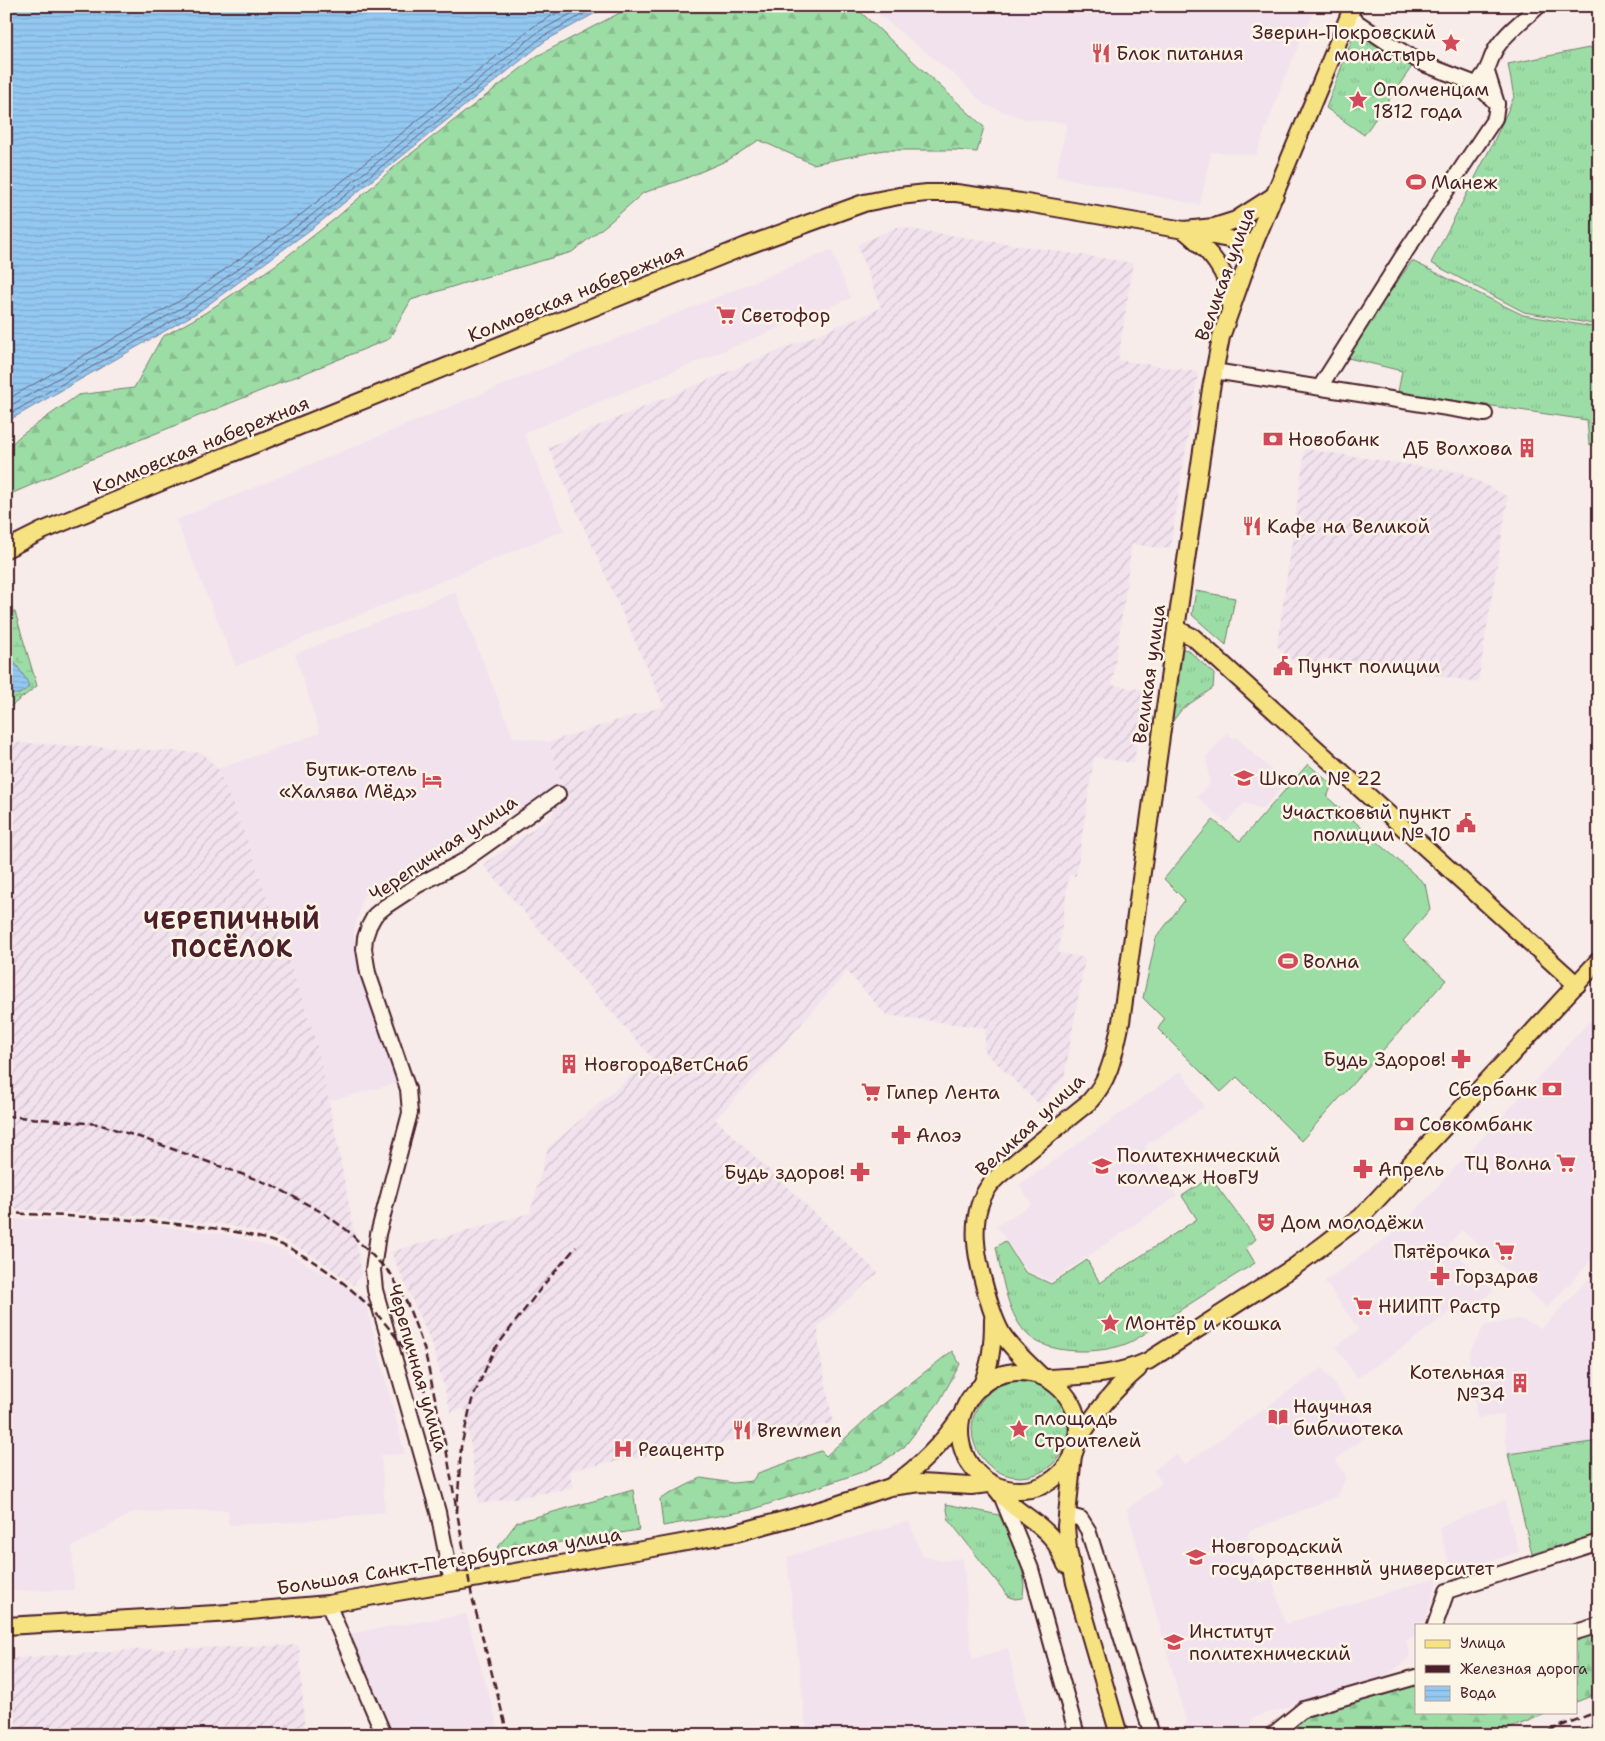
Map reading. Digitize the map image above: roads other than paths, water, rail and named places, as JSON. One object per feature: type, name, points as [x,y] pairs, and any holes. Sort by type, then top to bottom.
[{"type":"main road","name":"Великая улица","points":[[993,1315],[982,1280],[976,1249],[976,1223],[981,1200],[994,1181],[1089,1102],[1106,1080],[1113,1057],[1121,1022],[1176,629],[1214,371],[1221,337],[1254,244],[1350,11]]},
{"type":"main road","name":"Колмовская набережная","points":[[6,549],[42,531],[148,487],[542,328],[746,246],[864,203],[918,194],[956,193],[1021,202],[1184,230]]},
{"type":"main road","points":[[1184,230],[1202,229],[1227,223],[1244,216],[1275,195]]},
{"type":"main road","points":[[1184,230],[1254,244]]},
{"type":"main road","points":[[1184,230],[1209,252],[1225,277],[1230,297],[1228,313]]},
{"type":"main road","points":[[1176,629],[1193,637],[1577,985]]},
{"type":"main road","points":[[995,1488],[1017,1490],[1039,1485],[1057,1474],[1069,1460],[1096,1412],[1110,1395],[1148,1361],[1294,1267],[1361,1217],[1599,960]]},
{"type":"main road","points":[[993,1315],[1002,1333],[1015,1351],[1043,1377],[1064,1391],[1073,1407],[1077,1424],[1066,1537],[1075,1583],[1120,1735]]},
{"type":"main road","points":[[981,1387],[991,1354],[993,1315]]},
{"type":"main road","points":[[1075,1583],[1060,1550],[1052,1538],[1039,1526],[1017,1511],[971,1466],[960,1444],[959,1433],[963,1413],[973,1395],[992,1378],[1014,1372],[1034,1373],[1043,1377],[1105,1374],[1126,1370],[1148,1361]]},
{"type":"main road","name":"Большая Санкт-Петербургская улица","points":[[890,1488],[932,1454],[954,1428],[963,1413]]},
{"type":"main road","name":"Большая Санкт-Петербургская улица","points":[[6,1626],[216,1614],[328,1604],[736,1533],[824,1509],[890,1488],[921,1484],[995,1488]]},
{"type":"street","points":[[1476,84],[1487,72],[1496,48],[1507,35],[1539,6]]},
{"type":"street","points":[[1350,11],[1388,43],[1424,64],[1476,84],[1496,111]]},
{"type":"street","points":[[1320,387],[1496,111],[1487,72]]},
{"type":"street","points":[[1214,371],[1485,414]]},
{"type":"street","name":"Черепичная улица","points":[[452,1583],[438,1512],[375,1290],[372,1270],[378,1234],[410,1113],[408,1089],[368,973],[364,938],[375,915],[386,906],[418,885],[462,862],[558,794]]},
{"type":"street","points":[[995,1488],[1031,1569],[1077,1735]]},
{"type":"street","points":[[1067,1515],[1081,1519],[1088,1530],[1152,1735]]},
{"type":"street","points":[[1435,1624],[1447,1591],[1599,1542]]},
{"type":"street","points":[[328,1604],[384,1735]]},
{"type":"street","points":[[1578,1631],[1599,1625]]},
{"type":"street","points":[[1272,1735],[1304,1709],[1415,1677]]},
{"type":"water","points":[[6,6],[608,6],[545,41],[314,227],[198,312],[6,422]]},
{"type":"water","points":[[6,650],[29,686],[19,694],[6,693]]},
{"type":"railway","points":[[6,1116],[98,1124],[142,1138],[272,1185],[325,1214],[348,1231],[391,1274],[407,1303],[424,1348],[446,1448],[457,1512]]},
{"type":"railway","points":[[6,1213],[156,1222],[228,1230],[277,1243],[295,1251],[332,1274],[366,1303],[381,1319],[410,1359],[421,1381],[432,1411]]},
{"type":"railway","points":[[508,1735],[472,1597],[457,1512],[461,1447],[472,1400],[494,1350],[541,1288],[576,1247]]},
{"type":"railway","points":[[1538,1735],[1599,1711]]},
{"type":"railway","points":[[1569,1735],[1599,1723]]},
{"type":"place","name":"Зверин-Покровский монастырь","points":[[1451,43]]},
{"type":"place","name":"Блок питания","points":[[1101,53]]},
{"type":"place","name":"Ополченцам 1812 года","points":[[1358,100]]},
{"type":"place","name":"Манеж","points":[[1416,182]]},
{"type":"place","name":"Светофор","points":[[726,315]]},
{"type":"place","name":"Новобанк","points":[[1273,439]]},
{"type":"place","name":"ДБ Волхова","points":[[1527,448]]},
{"type":"place","name":"Кафе на Великой","points":[[1252,526]]},
{"type":"place","name":"Пункт полиции","points":[[1283,666]]},
{"type":"place","name":"Школа № 22","points":[[1244,778]]},
{"type":"place","name":"Бутик-отель «Халява Мёд»","points":[[432,780]]},
{"type":"place","name":"Участковый пункт полиции № 10","points":[[1466,823]]},
{"type":"place","name":"Волна","points":[[1288,961]]},
{"type":"place","name":"Будь Здоров!","points":[[1461,1059]]},
{"type":"place","name":"НовгородВетСнаб","points":[[569,1064]]},
{"type":"place","name":"Сбербанк","points":[[1552,1089]]},
{"type":"place","name":"Гипер Лента","points":[[871,1092]]},
{"type":"place","name":"Совкомбанк","points":[[1404,1124]]},
{"type":"place","name":"Алоэ","points":[[901,1135]]},
{"type":"place","name":"ТЦ Волна","points":[[1566,1163]]},
{"type":"place","name":"Политехнический колледж НовГУ","points":[[1102,1166]]},
{"type":"place","name":"Апрель","points":[[1363,1169]]},
{"type":"place","name":"Будь здоров!","points":[[860,1172]]},
{"type":"place","name":"Дом молодёжи","points":[[1266,1222]]},
{"type":"place","name":"Пятёрочка","points":[[1505,1251]]},
{"type":"place","name":"Горздрав","points":[[1440,1276]]},
{"type":"place","name":"НИИПТ Растр","points":[[1363,1306]]},
{"type":"place","name":"Монтёр и кошка","points":[[1110,1323]]},
{"type":"place","name":"Котельная №34","points":[[1520,1383]]},
{"type":"place","name":"Научная библиотека","points":[[1278,1417]]},
{"type":"place","name":"площадь Строителей","points":[[1019,1429]]},
{"type":"place","name":"Brewmen","points":[[742,1430]]},
{"type":"place","name":"Реацентр","points":[[623,1449]]},
{"type":"place","name":"Новгородский государственный университет","points":[[1196,1557]]},
{"type":"place","name":"Институт политехнический","points":[[1174,1642]]},
{"type":"district","name":"ЧЕРЕПИЧНЫЙ ПОСЁЛОК","points":[[232,935]]}]
